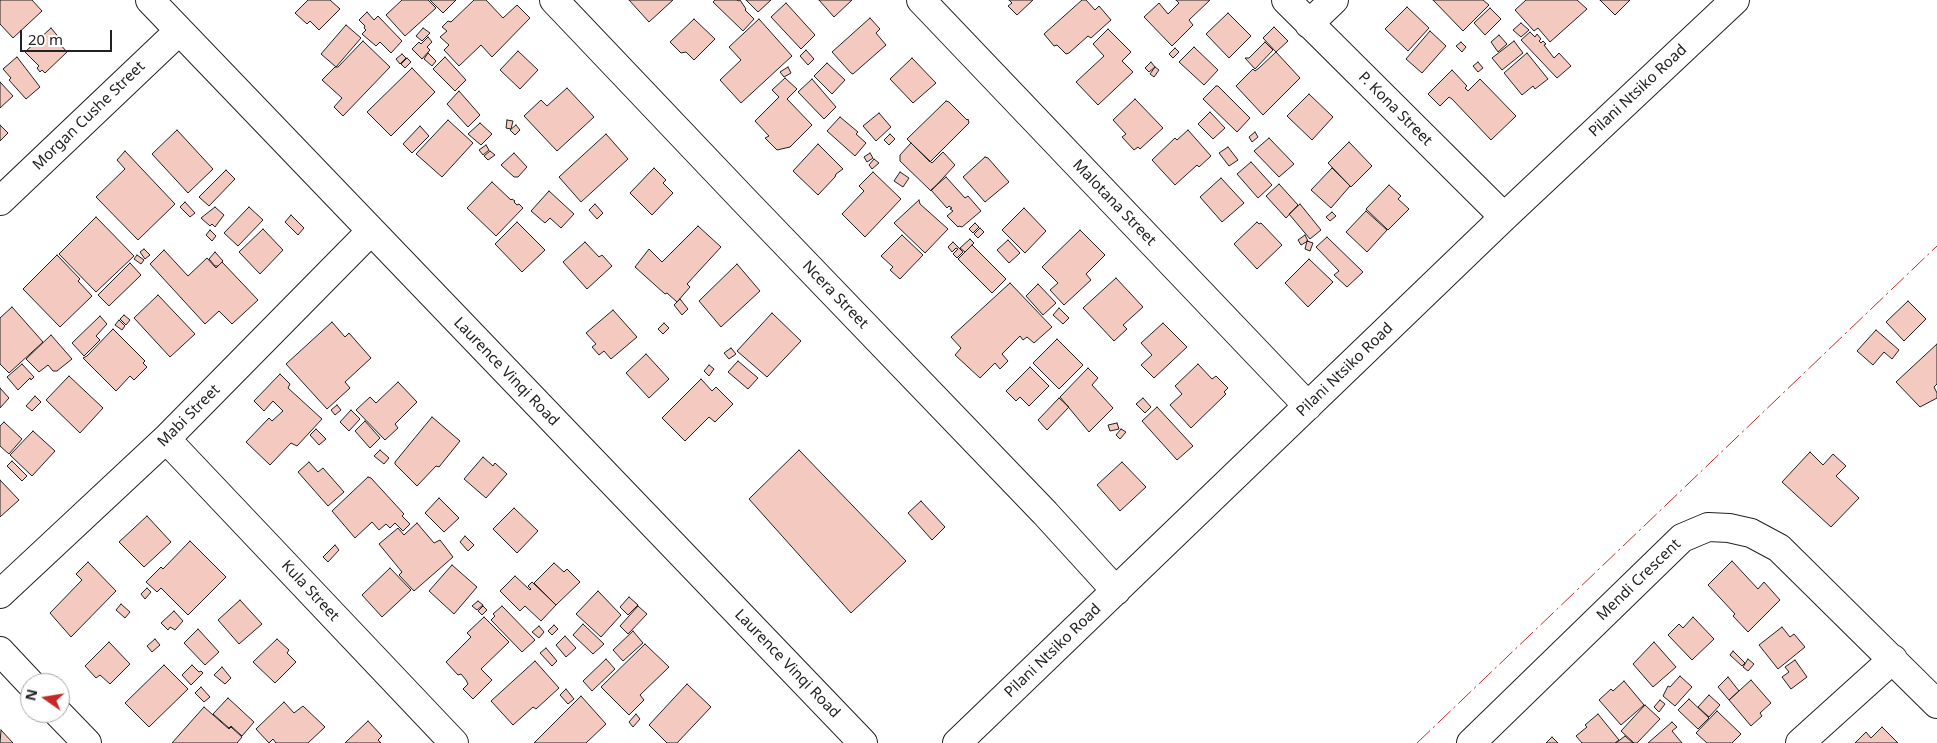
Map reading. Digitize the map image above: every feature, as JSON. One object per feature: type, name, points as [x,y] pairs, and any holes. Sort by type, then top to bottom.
[{"type":"street","name":"Laurence Vinqi Road","points":[[150,0],[863,743]]},
{"type":"street","name":"Ncera Street","points":[[554,0],[764,222],[1038,506],[1116,591]]},
{"type":"street","name":"Malotana Street","points":[[921,0],[1308,406]]},
{"type":"street","name":"P. Kona Street","points":[[1286,0],[1504,217]]},
{"type":"street","points":[[1309,24],[1334,0]]},
{"type":"street","name":"Pilani Ntsiko Road","points":[[957,743],[1504,217],[1735,0]]},
{"type":"street","name":"Morgan Cushe Street","points":[[0,201],[179,31]]},
{"type":"street","name":"Mabi Street","points":[[0,594],[166,439],[371,231]]},
{"type":"street","name":"Kula Street","points":[[166,439],[454,743]]},
{"type":"street","name":"Mendi Crescent","points":[[1472,743],[1682,538],[1708,526],[1751,533],[1779,548],[1937,704]]},
{"type":"street","points":[[0,651],[21,673]]},
{"type":"street","points":[[1800,743],[1892,659]]},
{"type":"street","points":[[68,723],[87,743]]},
{"type":"building","points":[[0,0],[32,0],[42,11],[13,38],[0,24]]},
{"type":"building","points":[[308,0],[330,0],[340,9],[319,30],[310,21],[307,24],[295,13]]},
{"type":"building","points":[[402,0],[428,0],[436,8],[405,36],[386,15]]},
{"type":"building","points":[[430,0],[456,0],[443,13]]},
{"type":"building","points":[[474,0],[486,0],[503,18],[517,5],[530,18],[492,57],[481,45],[459,66],[444,50],[449,45],[440,37],[447,31],[442,27],[448,21],[451,22]]},
{"type":"building","points":[[629,0],[673,0],[649,22]]},
{"type":"building","points":[[715,0],[740,0],[745,10],[754,19],[743,31],[713,2]]},
{"type":"building","points":[[746,0],[771,0],[758,12]]},
{"type":"building","points":[[819,0],[852,0],[834,17]]},
{"type":"building","points":[[1009,0],[1033,0],[1017,15],[1008,6],[1012,3]]},
{"type":"building","points":[[1082,0],[1086,0],[1095,10],[1099,6],[1111,20],[1091,38],[1088,36],[1066,54],[1057,45],[1054,46],[1044,34]]},
{"type":"building","points":[[1176,0],[1210,0],[1189,20],[1193,25],[1172,46],[1144,17],[1159,3],[1168,14],[1179,3]]},
{"type":"building","points":[[1433,0],[1483,0],[1489,5],[1463,31]]},
{"type":"building","points":[[1526,0],[1577,0],[1587,9],[1550,42],[1538,28],[1534,31],[1515,10]]},
{"type":"building","points":[[1600,0],[1630,0],[1615,15]]},
{"type":"building","points":[[786,3],[815,35],[801,49],[771,17]]},
{"type":"building","points":[[1407,7],[1429,28],[1408,51],[1385,29]]},
{"type":"building","points":[[1490,8],[1501,19],[1485,35],[1474,23]]},
{"type":"building","points":[[367,12],[374,20],[378,16],[402,41],[391,53],[380,42],[376,46],[362,34],[366,30],[359,20]]},
{"type":"building","points":[[1228,13],[1251,36],[1229,58],[1206,34]]},
{"type":"building","points":[[870,18],[880,29],[876,33],[886,45],[853,74],[832,52]]},
{"type":"building","points":[[694,19],[715,39],[694,60],[686,52],[681,53],[670,42]]},
{"type":"building","points":[[759,19],[792,56],[741,103],[720,80],[741,60],[729,47]]},
{"type":"building","points":[[1521,23],[1529,30],[1521,37],[1513,30]]},
{"type":"building","points":[[346,25],[361,38],[336,67],[321,54]]},
{"type":"building","points":[[1274,27],[1288,41],[1276,52],[1263,38]]},
{"type":"building","points":[[51,28],[61,40],[59,43],[67,52],[45,73],[42,70],[40,72],[37,68],[39,66],[25,52]]},
{"type":"building","points":[[423,28],[430,33],[422,41],[416,36]]},
{"type":"building","points":[[1108,29],[1131,52],[1122,61],[1133,72],[1098,105],[1076,82],[1104,56],[1093,44]]},
{"type":"building","points":[[1430,31],[1446,46],[1422,73],[1406,59]]},
{"type":"building","points":[[1530,32],[1535,37],[1537,34],[1541,39],[1539,41],[1541,43],[1543,41],[1546,44],[1544,45],[1554,58],[1559,53],[1571,66],[1557,78],[1521,40]]},
{"type":"building","points":[[1499,35],[1507,44],[1498,52],[1491,42]]},
{"type":"building","points":[[428,37],[432,42],[427,47],[430,50],[422,59],[412,49]]},
{"type":"building","points":[[363,41],[390,67],[343,116],[334,107],[342,98],[322,80],[335,67],[338,67]]},
{"type":"building","points":[[1514,41],[1523,53],[1502,70],[1492,58]]},
{"type":"building","points":[[1265,42],[1273,50],[1255,69],[1245,58],[1249,58]]},
{"type":"building","points":[[1461,42],[1466,47],[1462,52],[1456,46]]},
{"type":"building","points":[[1194,47],[1218,70],[1204,85],[1179,62]]},
{"type":"building","points":[[1175,48],[1179,52],[1173,58],[1169,54]]},
{"type":"building","points":[[806,50],[814,59],[808,65],[800,56]]},
{"type":"building","points":[[518,51],[538,70],[520,89],[500,70]]},
{"type":"building","points":[[1276,52],[1300,78],[1263,115],[1236,86],[1253,69],[1255,71]]},
{"type":"building","points":[[428,53],[436,61],[432,66],[424,59]]},
{"type":"building","points":[[1527,53],[1548,79],[1535,89],[1533,86],[1522,95],[1504,73]]},
{"type":"building","points":[[402,54],[406,58],[400,64],[396,59]]},
{"type":"building","points":[[17,57],[40,87],[26,99],[9,80],[11,78],[3,69]]},
{"type":"building","points":[[445,57],[466,80],[455,91],[433,69]]},
{"type":"building","points":[[407,58],[411,62],[405,68],[401,64]]},
{"type":"building","points":[[912,58],[936,83],[913,103],[890,79]]},
{"type":"building","points":[[1151,62],[1155,67],[1149,72],[1145,68]]},
{"type":"building","points":[[1478,62],[1483,68],[1478,72],[1473,66]]},
{"type":"building","points":[[827,63],[845,80],[832,94],[814,76]]},
{"type":"building","points":[[788,67],[791,73],[784,77],[780,72]]},
{"type":"building","points":[[1155,67],[1159,70],[1154,77],[1150,74]]},
{"type":"building","points":[[412,68],[435,92],[391,136],[367,112]]},
{"type":"building","points":[[1452,70],[1467,86],[1465,88],[1468,91],[1480,79],[1516,116],[1491,140],[1452,99],[1449,97],[1440,106],[1428,94]]},
{"type":"building","points":[[785,78],[797,89],[787,99],[812,125],[790,147],[777,150],[765,138],[769,136],[755,121],[779,97],[772,90]]},
{"type":"building","points":[[812,79],[836,107],[824,119],[798,92]]},
{"type":"building","points":[[0,82],[13,96],[0,108]]},
{"type":"building","points":[[1216,86],[1250,118],[1237,132],[1203,99]]},
{"type":"building","points":[[567,88],[594,117],[557,151],[524,116],[541,100],[547,106]]},
{"type":"building","points":[[459,91],[480,115],[468,127],[447,104]]},
{"type":"building","points":[[1309,94],[1333,117],[1312,140],[1287,116]]},
{"type":"building","points":[[1135,99],[1163,128],[1140,149],[1138,147],[1134,150],[1122,137],[1126,134],[1113,120]]},
{"type":"building","points":[[946,101],[968,119],[969,123],[930,162],[907,139]]},
{"type":"building","points":[[1210,112],[1225,128],[1213,139],[1198,124]]},
{"type":"building","points":[[879,113],[891,127],[876,141],[863,126]]},
{"type":"building","points":[[840,117],[858,132],[856,134],[866,143],[855,156],[827,131]]},
{"type":"building","points":[[448,120],[473,143],[442,177],[416,154]]},
{"type":"building","points":[[507,120],[513,121],[511,129],[506,128]]},
{"type":"building","points":[[480,123],[492,134],[481,145],[468,134]]},
{"type":"building","points":[[0,125],[8,133],[0,141]]},
{"type":"building","points":[[516,125],[520,130],[515,135],[510,130]]},
{"type":"building","points":[[420,126],[429,136],[412,153],[403,144]]},
{"type":"building","points":[[177,130],[213,169],[188,193],[152,154]]},
{"type":"building","points":[[1188,130],[1211,156],[1199,167],[1197,165],[1175,185],[1152,160],[1175,138],[1177,140]]},
{"type":"building","points":[[1255,132],[1258,137],[1252,142],[1249,137]]},
{"type":"building","points":[[606,134],[628,159],[581,202],[559,177]]},
{"type":"building","points":[[890,134],[895,139],[889,145],[884,140]]},
{"type":"building","points":[[1269,138],[1294,164],[1279,177],[1254,151]]},
{"type":"building","points":[[1349,142],[1372,166],[1351,187],[1328,163]]},
{"type":"building","points":[[911,143],[932,163],[943,152],[955,165],[931,191],[900,161],[900,155]]},
{"type":"building","points":[[818,144],[843,169],[836,174],[818,195],[793,171]]},
{"type":"building","points":[[486,145],[489,150],[483,155],[479,150]]},
{"type":"building","points":[[1228,147],[1238,160],[1229,166],[1219,153]]},
{"type":"building","points":[[125,151],[175,204],[138,240],[96,197],[125,169],[117,160]]},
{"type":"building","points":[[490,151],[495,155],[488,160],[484,156]]},
{"type":"building","points":[[514,153],[527,167],[518,177],[514,177],[501,165]]},
{"type":"building","points":[[870,153],[873,158],[867,162],[864,157]]},
{"type":"building","points":[[985,157],[1009,182],[985,202],[963,177]]},
{"type":"building","points":[[874,159],[879,163],[872,169],[869,165]]},
{"type":"building","points":[[1251,162],[1272,185],[1258,198],[1237,174]]},
{"type":"building","points":[[654,168],[666,180],[663,183],[673,193],[652,215],[630,193]]},
{"type":"building","points":[[1332,168],[1350,186],[1331,208],[1311,190]]},
{"type":"building","points":[[226,170],[235,179],[209,206],[199,197]]},
{"type":"building","points":[[873,172],[901,199],[865,237],[842,214],[864,191],[859,186]]},
{"type":"building","points":[[900,172],[909,178],[903,187],[894,181]]},
{"type":"building","points":[[946,177],[965,198],[968,196],[981,211],[962,227],[958,227],[947,216],[953,211],[950,209],[952,208],[949,206],[947,208],[931,190]]},
{"type":"building","points":[[1221,178],[1244,203],[1222,222],[1200,197]]},
{"type":"building","points":[[492,182],[511,200],[523,208],[496,236],[467,208]]},
{"type":"building","points":[[1279,184],[1298,205],[1286,218],[1266,196]]},
{"type":"building","points":[[1389,185],[1401,196],[1398,199],[1409,209],[1388,230],[1366,209]]},
{"type":"building","points":[[549,191],[574,214],[561,228],[550,218],[545,223],[531,211]]},
{"type":"building","points":[[919,200],[920,204],[948,229],[925,253],[894,223]]},
{"type":"building","points":[[185,202],[195,213],[190,217],[180,207]]},
{"type":"building","points":[[595,204],[603,213],[597,219],[589,210]]},
{"type":"building","points":[[1300,204],[1321,230],[1310,239],[1289,214]]},
{"type":"building","points":[[215,207],[224,215],[215,227],[212,224],[210,226],[201,218]]},
{"type":"building","points":[[249,207],[263,220],[238,246],[224,233]]},
{"type":"building","points":[[1024,208],[1046,231],[1025,253],[1002,230]]},
{"type":"building","points":[[1366,211],[1387,230],[1367,252],[1346,232]]},
{"type":"building","points":[[1332,212],[1336,216],[1330,221],[1326,217]]},
{"type":"building","points":[[291,215],[304,228],[298,235],[285,222]]},
{"type":"building","points":[[96,217],[134,256],[96,292],[59,254]]},
{"type":"building","points":[[517,222],[545,250],[522,272],[495,244]]},
{"type":"building","points":[[1257,222],[1261,223],[1282,245],[1257,269],[1234,244]]},
{"type":"building","points":[[975,223],[979,227],[973,233],[969,229]]},
{"type":"building","points":[[698,226],[721,247],[687,284],[690,287],[677,302],[667,293],[665,294],[635,267],[649,249],[662,262]]},
{"type":"building","points":[[980,228],[984,232],[978,238],[974,234]]},
{"type":"building","points":[[263,229],[283,250],[260,274],[239,252]]},
{"type":"building","points":[[210,230],[216,236],[212,241],[206,235]]},
{"type":"building","points":[[1080,230],[1105,255],[1086,274],[1091,280],[1064,305],[1050,290],[1058,283],[1042,267]]},
{"type":"building","points":[[902,235],[923,255],[900,279],[890,270],[893,267],[881,256]]},
{"type":"building","points":[[1305,235],[1308,241],[1301,245],[1298,240]]},
{"type":"building","points":[[1327,237],[1363,272],[1347,287],[1334,275],[1339,271],[1316,247]]},
{"type":"building","points":[[970,239],[974,243],[965,252],[960,248]]},
{"type":"building","points":[[1008,240],[1020,253],[1009,263],[997,250]]},
{"type":"building","points":[[1307,241],[1313,243],[1310,251],[1305,249]]},
{"type":"building","points":[[585,242],[599,257],[602,255],[612,266],[587,289],[563,262]]},
{"type":"building","points":[[953,242],[963,252],[957,258],[953,254],[958,249],[956,248],[952,252],[948,247]]},
{"type":"building","points":[[972,245],[1006,279],[992,293],[958,259]]},
{"type":"building","points":[[144,249],[150,255],[145,259],[140,252]]},
{"type":"building","points":[[164,250],[188,276],[207,258],[216,268],[222,262],[258,300],[232,324],[219,311],[205,324],[150,264]]},
{"type":"building","points":[[215,252],[223,261],[218,266],[215,266],[209,259]]},
{"type":"building","points":[[57,255],[80,279],[78,281],[92,296],[60,327],[23,289]]},
{"type":"building","points":[[137,255],[144,260],[141,264],[134,259]]},
{"type":"building","points":[[1309,259],[1333,282],[1308,307],[1285,283]]},
{"type":"building","points":[[130,263],[141,275],[109,306],[98,295]]},
{"type":"building","points":[[737,264],[760,291],[721,327],[699,301]]},
{"type":"building","points":[[1116,278],[1143,307],[1123,325],[1127,329],[1114,341],[1083,308]]},
{"type":"building","points":[[1010,283],[1052,327],[1034,343],[1027,337],[1023,340],[1020,336],[1002,354],[1008,361],[1000,369],[995,363],[980,378],[955,355],[961,348],[951,337]]},
{"type":"building","points":[[1038,284],[1056,303],[1043,315],[1026,296]]},
{"type":"building","points":[[158,295],[195,334],[170,357],[134,318]]},
{"type":"building","points":[[680,299],[688,309],[682,315],[674,305]]},
{"type":"building","points":[[1908,301],[1926,319],[1904,341],[1886,322]]},
{"type":"building","points":[[12,307],[43,342],[9,373],[0,364],[0,318]]},
{"type":"building","points":[[1059,308],[1069,318],[1063,324],[1053,315]]},
{"type":"building","points":[[613,310],[637,337],[611,359],[604,351],[599,355],[592,347],[596,344],[586,333]]},
{"type":"building","points":[[772,313],[801,341],[767,377],[737,351]]},
{"type":"building","points":[[124,315],[130,320],[126,325],[120,319]]},
{"type":"building","points":[[100,316],[107,324],[96,336],[100,340],[84,356],[72,343]]},
{"type":"building","points":[[119,320],[125,326],[122,330],[115,325]]},
{"type":"building","points":[[332,322],[345,337],[349,333],[371,358],[345,382],[350,388],[327,409],[286,364]]},
{"type":"building","points":[[664,323],[669,328],[663,334],[658,329]]},
{"type":"building","points":[[1163,323],[1187,347],[1154,378],[1141,365],[1152,355],[1141,343]]},
{"type":"building","points":[[113,329],[145,361],[143,363],[147,367],[134,380],[130,376],[116,391],[83,358]]},
{"type":"building","points":[[1876,330],[1899,350],[1892,359],[1884,352],[1873,365],[1857,351]]},
{"type":"building","points":[[51,335],[72,359],[57,371],[53,371],[48,365],[39,372],[26,359]]},
{"type":"building","points":[[1057,339],[1083,365],[1059,389],[1033,363]]},
{"type":"building","points":[[1937,344],[1937,384],[1934,387],[1937,398],[1920,407],[1896,382]]},
{"type":"building","points":[[731,348],[736,354],[729,359],[724,353]]},
{"type":"building","points":[[646,354],[669,379],[649,398],[626,373]]},
{"type":"building","points":[[738,361],[758,378],[748,389],[728,372]]},
{"type":"building","points":[[22,364],[34,377],[31,380],[30,378],[18,390],[7,377]]},
{"type":"building","points":[[1198,364],[1212,379],[1216,376],[1228,388],[1224,392],[1226,394],[1191,428],[1170,405],[1182,394],[1175,386]]},
{"type":"building","points":[[709,365],[714,369],[709,376],[704,371]]},
{"type":"building","points":[[1030,367],[1049,386],[1029,406],[1020,397],[1016,401],[1006,391]]},
{"type":"building","points":[[1088,368],[1098,378],[1092,385],[1113,408],[1089,432],[1060,397]]},
{"type":"building","points":[[280,374],[290,384],[288,388],[322,419],[297,446],[291,443],[270,465],[246,442],[269,418],[272,421],[283,411],[273,401],[264,411],[254,401]]},
{"type":"building","points":[[69,376],[103,408],[80,433],[46,400]]},
{"type":"building","points":[[701,379],[712,391],[716,387],[733,404],[715,422],[709,417],[685,441],[662,418]]},
{"type":"building","points":[[398,382],[417,402],[395,424],[398,428],[385,440],[356,410],[370,397],[376,403]]},
{"type":"building","points":[[0,388],[9,398],[0,408]]},
{"type":"building","points":[[35,396],[41,402],[32,411],[26,406]]},
{"type":"building","points":[[1059,398],[1069,407],[1047,430],[1038,420]]},
{"type":"building","points":[[1143,398],[1151,407],[1145,413],[1136,404]]},
{"type":"building","points":[[337,405],[341,410],[335,415],[331,410]]},
{"type":"building","points":[[1157,407],[1193,446],[1177,460],[1142,421]]},
{"type":"building","points":[[351,410],[360,419],[349,431],[340,422]]},
{"type":"building","points":[[432,417],[460,441],[439,467],[436,466],[417,486],[395,462]]},
{"type":"building","points":[[365,421],[380,438],[370,448],[355,431]]},
{"type":"building","points":[[4,422],[22,439],[9,454],[0,446],[0,426]]},
{"type":"building","points":[[1117,423],[1119,429],[1110,431],[1108,425]]},
{"type":"building","points":[[316,429],[326,439],[319,445],[310,435]]},
{"type":"building","points":[[1121,429],[1126,432],[1120,439],[1116,435]]},
{"type":"building","points":[[33,431],[55,451],[32,476],[10,455]]},
{"type":"building","points":[[380,450],[389,458],[384,464],[374,456]]},
{"type":"building","points":[[799,450],[906,561],[851,613],[749,499]]},
{"type":"building","points":[[1810,452],[1823,465],[1833,454],[1846,466],[1836,476],[1859,498],[1831,527],[1782,482]]},
{"type":"building","points":[[483,457],[493,466],[495,463],[507,474],[486,498],[464,479]]},
{"type":"building","points":[[12,461],[27,476],[22,481],[7,466]]},
{"type":"building","points":[[309,462],[318,472],[323,468],[344,492],[328,506],[298,472]]},
{"type":"building","points":[[1122,462],[1146,487],[1120,511],[1097,485]]},
{"type":"building","points":[[368,477],[404,514],[402,516],[410,524],[403,531],[395,523],[390,528],[386,524],[379,530],[372,522],[355,538],[332,511]]},
{"type":"building","points":[[0,480],[19,500],[0,517]]},
{"type":"building","points":[[439,498],[459,518],[444,532],[425,513]]},
{"type":"building","points":[[921,501],[945,527],[932,540],[908,513]]},
{"type":"building","points":[[514,508],[538,531],[517,553],[493,529]]},
{"type":"building","points":[[147,516],[171,542],[144,567],[119,542]]},
{"type":"building","points":[[417,523],[434,543],[440,540],[453,557],[414,591],[399,575],[402,572],[379,544],[398,528],[404,535]]},
{"type":"building","points":[[465,536],[474,545],[468,551],[460,542]]},
{"type":"building","points":[[190,541],[226,577],[188,615],[161,588],[157,592],[146,582],[161,567],[163,569]]},
{"type":"building","points":[[335,545],[339,550],[328,562],[323,557]]},
{"type":"building","points":[[1732,561],[1758,589],[1764,582],[1780,600],[1748,632],[1733,616],[1735,614],[1708,585]]},
{"type":"building","points":[[88,562],[116,591],[71,637],[50,613],[82,580],[76,574]]},
{"type":"building","points":[[554,563],[564,572],[567,569],[580,582],[556,605],[534,583]]},
{"type":"building","points":[[452,565],[477,587],[454,614],[429,591]]},
{"type":"building","points":[[390,568],[411,590],[382,617],[362,595]]},
{"type":"building","points":[[515,576],[530,590],[528,586],[532,582],[556,605],[541,621],[525,606],[520,611],[500,591]]},
{"type":"building","points":[[147,588],[151,592],[145,599],[141,594]]},
{"type":"building","points":[[598,591],[621,615],[601,637],[576,614]]},
{"type":"building","points":[[629,597],[638,605],[628,615],[620,607]]},
{"type":"building","points":[[240,600],[262,624],[239,644],[218,620]]},
{"type":"building","points":[[478,601],[483,605],[477,610],[472,606]]},
{"type":"building","points":[[121,604],[130,612],[125,618],[116,610]]},
{"type":"building","points":[[483,606],[487,610],[482,615],[478,611]]},
{"type":"building","points":[[502,606],[535,640],[522,652],[491,620],[495,616],[493,614]]},
{"type":"building","points":[[638,606],[647,614],[628,634],[620,626]]},
{"type":"building","points":[[174,611],[183,621],[175,630],[170,627],[168,630],[161,623]]},
{"type":"building","points":[[484,617],[509,642],[481,669],[492,680],[473,699],[463,689],[468,684],[466,680],[461,674],[458,675],[446,662],[471,637],[467,633]]},
{"type":"building","points":[[1693,617],[1714,639],[1692,660],[1668,635],[1679,624],[1683,628]]},
{"type":"building","points":[[583,624],[604,644],[593,654],[573,635]]},
{"type":"building","points":[[554,625],[558,629],[552,635],[548,631]]},
{"type":"building","points":[[539,626],[544,632],[539,638],[532,632]]},
{"type":"building","points":[[1782,627],[1790,637],[1794,634],[1805,647],[1778,669],[1759,645]]},
{"type":"building","points":[[198,629],[219,652],[205,665],[184,643]]},
{"type":"building","points":[[633,631],[643,643],[623,661],[613,650]]},
{"type":"building","points":[[565,636],[576,648],[566,657],[556,645]]},
{"type":"building","points":[[155,639],[160,645],[152,652],[147,646]]},
{"type":"building","points":[[277,639],[289,650],[287,653],[296,662],[275,683],[253,662]]},
{"type":"building","points":[[109,642],[130,664],[110,684],[100,675],[96,678],[85,666]]},
{"type":"building","points":[[1654,642],[1676,667],[1653,687],[1633,664]]},
{"type":"building","points":[[645,644],[669,667],[640,695],[644,700],[629,715],[601,687]]},
{"type":"building","points":[[546,648],[557,661],[552,666],[540,653]]},
{"type":"building","points":[[1733,651],[1745,663],[1742,666],[1730,655]]},
{"type":"building","points":[[606,659],[615,669],[592,691],[583,681]]},
{"type":"building","points":[[1748,659],[1754,664],[1748,671],[1743,667]]},
{"type":"building","points":[[1795,660],[1807,677],[1791,689],[1782,677],[1789,672],[1785,667]]},
{"type":"building","points":[[535,661],[559,688],[536,709],[533,707],[513,725],[491,701]]},
{"type":"building","points":[[164,665],[188,689],[149,727],[125,703]]},
{"type":"building","points":[[192,665],[199,672],[203,673],[191,685],[182,675]]},
{"type":"building","points":[[222,667],[231,678],[225,684],[214,675]]},
{"type":"building","points":[[1680,676],[1692,687],[1675,706],[1663,696],[1668,686],[1670,687]]},
{"type":"building","points":[[1728,677],[1739,691],[1729,700],[1718,687]]},
{"type":"building","points":[[1751,680],[1771,703],[1760,713],[1762,716],[1751,726],[1729,700]]},
{"type":"building","points":[[1624,681],[1644,705],[1621,725],[1599,700]]},
{"type":"building","points":[[687,684],[711,707],[677,743],[667,743],[649,725]]},
{"type":"building","points":[[201,687],[210,697],[204,702],[195,693]]},
{"type":"building","points":[[566,689],[574,699],[568,704],[560,695]]},
{"type":"building","points":[[1709,695],[1720,705],[1709,717],[1698,707]]},
{"type":"building","points":[[581,696],[606,724],[586,743],[534,743]]},
{"type":"building","points":[[228,698],[254,722],[242,736],[213,714]]},
{"type":"building","points":[[1689,699],[1709,718],[1698,729],[1678,710]]},
{"type":"building","points":[[1660,700],[1665,704],[1659,712],[1654,707]]},
{"type":"building","points":[[284,702],[294,713],[303,706],[325,727],[308,743],[276,743],[273,739],[269,743],[256,729]]},
{"type":"building","points":[[1645,705],[1660,719],[1637,743],[1634,743],[1621,731]]},
{"type":"building","points":[[204,707],[229,729],[231,727],[242,737],[237,743],[172,743]]},
{"type":"building","points":[[1717,711],[1741,734],[1732,743],[1707,743],[1696,733]]},
{"type":"building","points":[[636,714],[640,719],[633,727],[629,722]]},
{"type":"building","points":[[1598,714],[1619,740],[1615,743],[1582,743],[1576,736]]},
{"type":"building","points":[[368,721],[382,736],[378,740],[381,743],[345,743]]},
{"type":"building","points":[[1672,722],[1677,727],[1672,731],[1682,743],[1648,743]]},
{"type":"building","points":[[1882,727],[1898,743],[1855,743],[1866,732],[1871,738]]},
{"type":"building","points":[[1,730],[13,743],[0,743]]},
{"type":"building","points":[[1625,736],[1633,743],[1616,743]]},
{"type":"building","points":[[1552,737],[1558,743],[1546,743]]},
{"type":"power","points":[[1417,743],[1937,246]]}]
